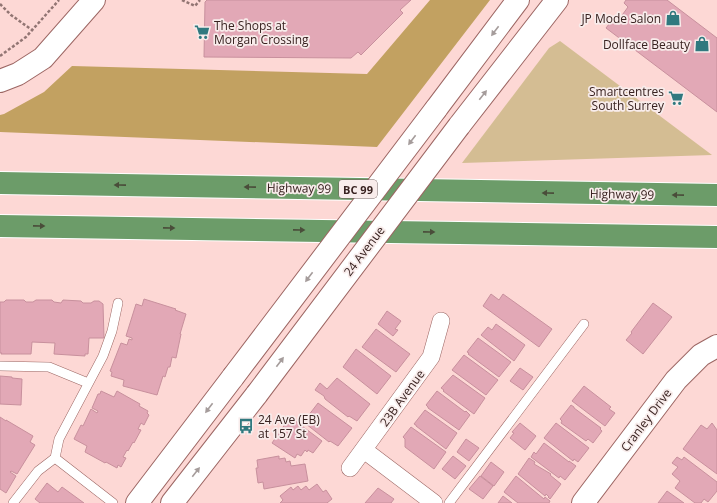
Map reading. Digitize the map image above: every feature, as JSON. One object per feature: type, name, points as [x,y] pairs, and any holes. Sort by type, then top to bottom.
[{"type":"highway","name":"Highway 99","points":[[0,183],[717,195]]},
{"type":"highway","points":[[0,226],[717,237]]},
{"type":"main road","points":[[0,81],[18,74],[44,58],[94,0]]},
{"type":"main road","points":[[137,503],[518,0]]},
{"type":"main road","name":"24 Avenue","points":[[172,503],[257,394],[459,126],[557,0]]},
{"type":"main road","name":"Cranley Drive","points":[[583,503],[676,380],[701,355],[717,346]]},
{"type":"street","name":"23B Avenue","points":[[350,468],[431,357],[441,321]]},
{"type":"street","points":[[364,450],[434,503]]},
{"type":"lane","points":[[13,503],[38,472],[55,458],[59,438],[103,356],[112,331],[118,303]]},
{"type":"lane","points":[[449,503],[584,324]]},
{"type":"lane","points":[[0,366],[49,367],[88,383]]},
{"type":"lane","points":[[55,458],[113,503]]},
{"type":"path","points":[[0,56],[26,37],[59,0]]},
{"type":"path","points":[[182,0],[195,6],[200,0]]},
{"type":"path","points":[[0,4],[11,15],[32,30]]},
{"type":"shaded area","points":[[430,0],[490,0],[377,147],[0,132],[0,115],[44,92],[72,66],[367,74]]},
{"type":"shaded area","points":[[560,41],[712,155],[462,163],[549,48]]},
{"type":"building","points":[[207,0],[411,0],[400,10],[403,13],[361,55],[358,52],[351,58],[204,57],[205,2]]},
{"type":"building","points":[[626,0],[667,0],[717,38],[717,112],[606,28],[616,15],[620,18],[628,7],[624,3]]},
{"type":"building","points":[[491,294],[499,300],[503,294],[552,329],[539,347],[483,306]]},
{"type":"building","points":[[144,299],[176,309],[175,310],[186,314],[180,334],[176,358],[172,357],[170,367],[168,367],[165,377],[163,376],[157,395],[123,386],[124,380],[111,376],[112,372],[110,371],[121,343],[127,345],[129,339],[132,340],[132,338],[126,336],[136,304],[142,306]]},
{"type":"building","points":[[6,300],[24,300],[26,302],[33,302],[36,300],[52,300],[54,302],[61,303],[63,300],[81,301],[83,303],[99,301],[103,304],[104,338],[89,338],[88,354],[85,354],[85,356],[54,354],[55,343],[32,342],[31,354],[1,354],[0,302],[4,302]]},
{"type":"building","points":[[653,303],[672,317],[643,354],[626,340]]},
{"type":"building","points":[[387,311],[401,321],[395,329],[398,330],[393,336],[378,324]]},
{"type":"building","points":[[496,324],[525,345],[514,361],[481,335],[488,327],[492,330]]},
{"type":"building","points":[[376,329],[410,354],[396,372],[362,347]]},
{"type":"building","points":[[478,338],[511,362],[499,377],[468,354],[469,353],[467,352]]},
{"type":"building","points":[[356,349],[391,376],[377,394],[343,367]]},
{"type":"building","points":[[464,355],[498,380],[486,395],[452,370]]},
{"type":"building","points":[[520,368],[533,377],[523,390],[510,381]]},
{"type":"building","points":[[453,375],[485,398],[474,414],[441,388]]},
{"type":"building","points":[[0,376],[22,379],[21,405],[0,404]]},
{"type":"building","points":[[337,378],[370,404],[357,421],[349,416],[348,417],[315,390],[320,383],[327,389]]},
{"type":"building","points":[[584,386],[611,407],[609,409],[615,413],[605,426],[572,401]]},
{"type":"building","points":[[101,391],[114,397],[117,391],[140,404],[139,406],[148,411],[147,413],[149,415],[144,425],[141,423],[138,429],[141,430],[134,443],[133,442],[123,457],[126,458],[121,467],[118,465],[117,468],[85,452],[87,446],[74,439],[81,425],[83,426],[91,409],[97,413],[98,411],[92,408],[98,394],[100,394]]},
{"type":"building","points":[[437,391],[470,415],[459,430],[426,405]]},
{"type":"building","points":[[318,403],[352,428],[338,446],[330,441],[329,442],[306,424],[308,421],[305,420]]},
{"type":"building","points":[[571,405],[601,428],[600,429],[602,431],[593,443],[588,439],[586,441],[561,423],[562,421],[560,419]]},
{"type":"building","points":[[425,410],[457,433],[446,449],[414,424]]},
{"type":"building","points":[[0,417],[33,436],[30,442],[35,445],[17,474],[11,471],[10,472],[16,476],[6,493],[0,489]]},
{"type":"building","points":[[290,417],[322,441],[313,453],[305,450],[301,456],[297,454],[295,458],[272,443]]},
{"type":"building","points":[[520,423],[536,436],[525,450],[510,438],[514,433],[512,432]]},
{"type":"building","points":[[556,423],[589,448],[578,462],[574,459],[573,461],[544,438]]},
{"type":"building","points":[[712,423],[717,430],[717,474],[683,449],[701,425],[707,429]]},
{"type":"building","points":[[411,427],[446,452],[434,469],[405,447],[405,439],[403,437]]},
{"type":"building","points":[[466,439],[479,448],[469,461],[457,452]]},
{"type":"building","points":[[544,443],[576,466],[565,480],[560,476],[559,478],[531,457],[534,452],[536,454]]},
{"type":"building","points":[[279,456],[279,459],[285,458],[286,462],[290,461],[291,466],[305,464],[308,481],[264,489],[263,482],[258,483],[256,468],[258,468],[257,460]]},
{"type":"building","points":[[453,456],[466,466],[455,479],[442,469]]},
{"type":"building","points":[[677,457],[682,460],[684,457],[717,482],[717,491],[708,502],[704,499],[701,503],[695,503],[675,488],[680,481],[672,474],[678,467],[672,463]]},
{"type":"building","points":[[529,458],[535,462],[534,464],[551,474],[550,475],[561,484],[550,499],[546,494],[545,496],[518,474]]},
{"type":"building","points":[[491,462],[504,472],[494,486],[481,476]]},
{"type":"building","points":[[480,476],[493,486],[483,499],[469,489]]},
{"type":"building","points":[[516,476],[544,499],[545,497],[550,501],[549,503],[518,503],[504,492]]},
{"type":"building","points":[[47,483],[58,492],[62,487],[84,503],[40,503],[35,499]]},
{"type":"building","points":[[317,484],[323,492],[326,490],[332,499],[327,503],[280,503],[283,500],[280,496],[291,487],[293,490],[298,486],[301,490],[306,486],[309,490]]},
{"type":"building","points":[[378,488],[394,499],[391,503],[365,503]]},
{"type":"building","points":[[667,491],[684,503],[658,503]]},
{"type":"building","points":[[503,496],[512,503],[498,503]]},
{"type":"place","name":"JP Mode Salon","points":[[673,18]]},
{"type":"place","name":"The Shops at Morgan Crossing","points":[[202,32]]},
{"type":"place","name":"Dollface Beauty","points":[[702,44]]},
{"type":"place","name":"Smartcentres South Surrey","points":[[676,98]]},
{"type":"place","name":"24 Ave (EB) at 157 St","points":[[246,426]]}]
